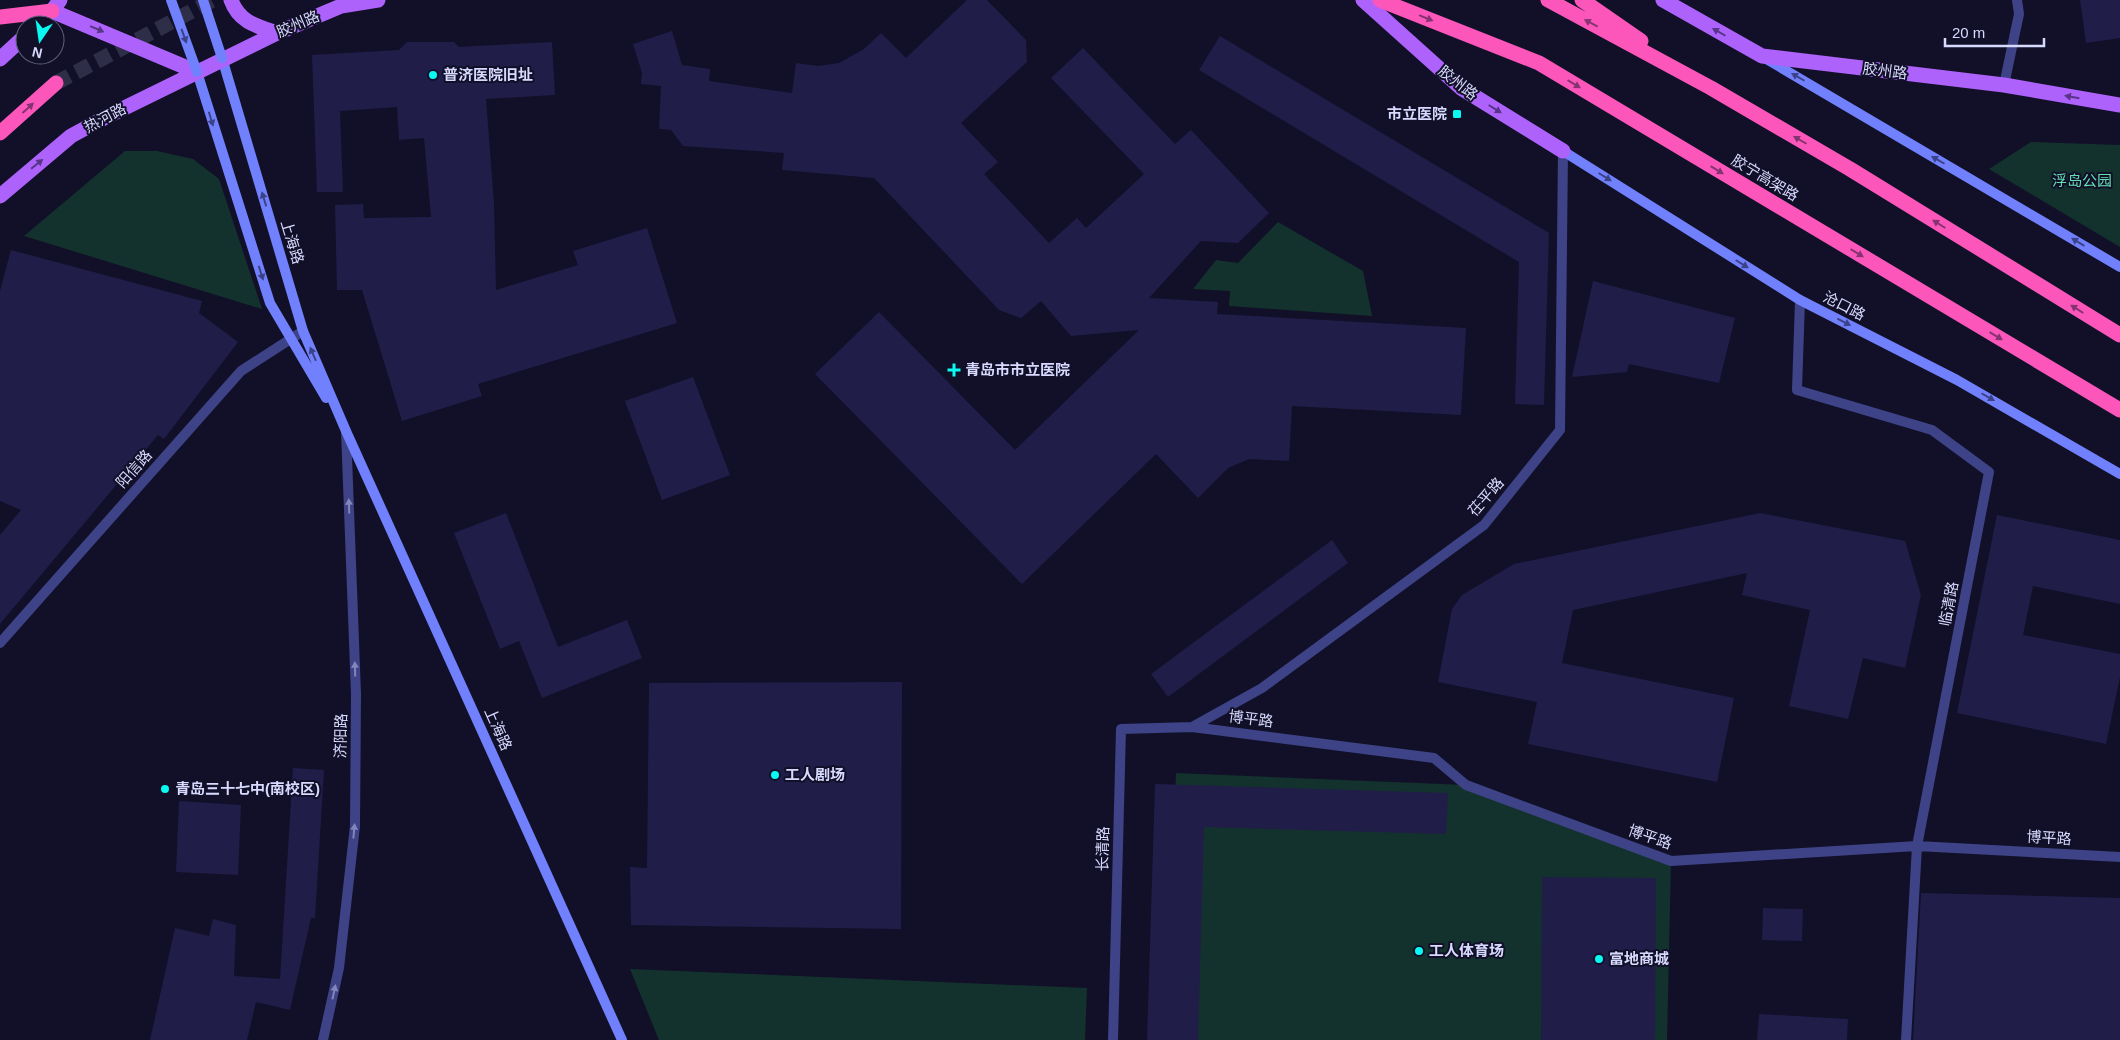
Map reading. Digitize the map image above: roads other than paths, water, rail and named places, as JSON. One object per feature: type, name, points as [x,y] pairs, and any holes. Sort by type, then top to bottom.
[{"type":"highway","name":"胶宁高架路","points":[[1380,0],[1539,63],[2120,410]]},
{"type":"highway","points":[[1548,0],[1711,88],[1850,169],[2120,335]]},
{"type":"highway","points":[[1582,0],[1711,88]]},
{"type":"highway","points":[[0,17],[56,6]]},
{"type":"highway","points":[[0,133],[56,83]]},
{"type":"main road","name":"胶州路","points":[[222,58],[341,6],[378,0]]},
{"type":"main road","name":"胶州路","points":[[1363,0],[1461,88],[1564,151]]},
{"type":"main road","name":"胶州路","points":[[1663,0],[1762,56],[2004,85],[2120,105]]},
{"type":"main road","points":[[47,15],[56,6],[197,72]]},
{"type":"main road","points":[[233,6],[253,25],[277,33]]},
{"type":"main road","points":[[0,59],[15,45]]},
{"type":"main road","name":"热河路","points":[[0,196],[71,136],[222,58]]},
{"type":"street","name":"上海路","points":[[171,0],[197,72],[270,303],[346,431]]},
{"type":"street","name":"上海路","points":[[203,0],[303,331],[346,431],[622,1040]]},
{"type":"street","points":[[2004,85],[2019,14],[2017,0]]},
{"type":"street","points":[[1762,56],[2120,267]]},
{"type":"street","name":"沧口路","points":[[1564,151],[1800,300],[1957,380],[2120,474]]},
{"type":"street","name":"茌平路","points":[[1192,727],[1262,688],[1484,525],[1560,430],[1564,151]]},
{"type":"street","name":"临清路","points":[[1800,300],[1797,390],[1932,430],[1989,472],[1918,846],[1906,1040]]},
{"type":"street","name":"阳信路","points":[[0,643],[240,371],[303,331]]},
{"type":"street","name":"济阳路","points":[[324,1040],[339,968],[355,826],[356,694],[346,431]]},
{"type":"street","name":"博平路","points":[[1192,727],[1434,758],[1466,784],[1671,861],[1918,846],[2120,857]]},
{"type":"street","name":"长清路","points":[[1113,1040],[1121,729],[1192,727]]},
{"type":"tunnel","points":[[56,83],[213,0]]},
{"type":"place","name":"普济医院旧址","points":[[433,75]]},
{"type":"place","name":"市立医院","points":[[1457,114]]},
{"type":"place","name":"青岛市市立医院","points":[[954,370]]},
{"type":"place","name":"工人剧场","points":[[775,775]]},
{"type":"place","name":"青岛三十七中(南校区)","points":[[165,789]]},
{"type":"place","name":"工人体育场","points":[[1419,951]]},
{"type":"place","name":"富地商城","points":[[1599,959]]},
{"type":"park label","name":"浮岛公园","points":[[2082,181]]}]
